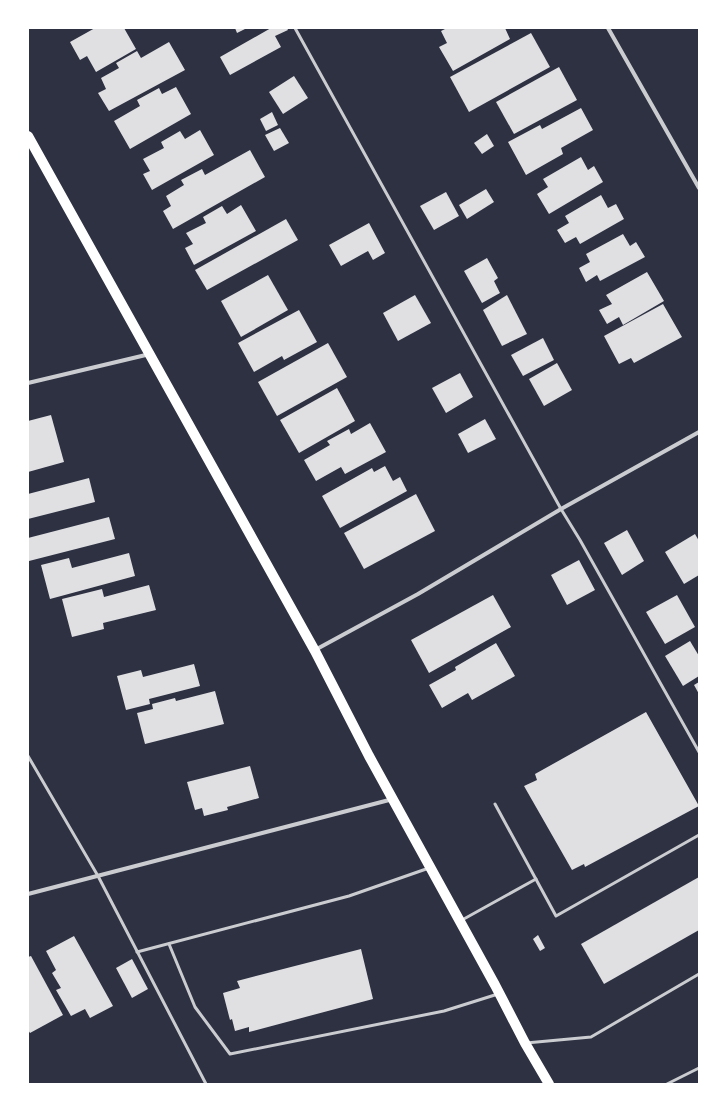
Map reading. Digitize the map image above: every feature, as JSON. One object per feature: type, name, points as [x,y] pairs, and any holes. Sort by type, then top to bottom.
[{"type":"main road","points":[[28,136],[315,650],[369,756],[460,921],[524,1043],[549,1084]]},
{"type":"street","points":[[608,28],[699,188]]},
{"type":"street","points":[[28,383],[150,354]]},
{"type":"street","points":[[315,650],[418,594],[562,509],[699,432]]},
{"type":"street","points":[[28,894],[394,799]]},
{"type":"lane","points":[[295,28],[562,509],[699,752]]},
{"type":"lane","points":[[28,756],[98,876],[206,1084]]},
{"type":"lane","points":[[495,804],[556,916],[699,835]]},
{"type":"lane","points":[[138,952],[348,896],[431,868]]},
{"type":"lane","points":[[460,921],[536,879]]},
{"type":"lane","points":[[169,944],[195,1007],[230,1054],[444,1011],[499,994]]},
{"type":"lane","points":[[524,1043],[590,1037],[699,974]]},
{"type":"lane","points":[[669,1084],[699,1068]]},
{"type":"building","points":[[95,28],[124,28],[136,49],[96,72],[87,56],[80,60],[70,42]]},
{"type":"building","points":[[235,28],[247,28],[237,33]]},
{"type":"building","points":[[271,28],[287,28],[288,30],[275,36],[281,47],[230,75],[220,57]]},
{"type":"building","points":[[447,28],[505,28],[510,39],[453,71],[439,47],[447,43],[441,31]]},
{"type":"building","points":[[531,33],[550,67],[469,112],[450,77]]},
{"type":"building","points":[[169,42],[185,70],[109,111],[98,93],[106,89],[101,78],[119,68],[116,63],[137,51],[141,58]]},
{"type":"building","points":[[559,67],[577,100],[514,134],[496,102]]},
{"type":"building","points":[[294,76],[308,98],[283,114],[269,92]]},
{"type":"building","points":[[176,87],[191,114],[130,149],[114,121],[140,106],[137,100],[159,88],[162,94]]},
{"type":"building","points":[[581,108],[593,130],[561,148],[563,154],[526,175],[508,142],[540,125],[542,129]]},
{"type":"building","points":[[272,112],[278,125],[266,131],[260,119]]},
{"type":"building","points":[[280,128],[289,143],[274,151],[265,135]]},
{"type":"building","points":[[200,130],[214,155],[152,190],[143,174],[150,171],[143,159],[164,148],[161,142],[180,131],[185,139]]},
{"type":"building","points":[[487,134],[494,146],[482,154],[474,143]]},
{"type":"building","points":[[250,150],[265,177],[173,229],[163,211],[171,206],[166,196],[184,185],[181,180],[202,169],[205,175]]},
{"type":"building","points":[[581,157],[588,170],[594,166],[603,182],[549,214],[537,194],[548,187],[543,179]]},
{"type":"building","points":[[486,189],[494,202],[467,219],[459,205]]},
{"type":"building","points":[[446,192],[459,216],[434,230],[420,206]]},
{"type":"building","points":[[601,195],[608,208],[616,204],[624,219],[580,244],[576,237],[565,243],[557,230],[569,223],[565,216]]},
{"type":"building","points":[[241,205],[256,231],[194,265],[185,248],[193,244],[186,233],[206,223],[203,217],[222,206],[227,214]]},
{"type":"building","points":[[286,219],[298,240],[207,290],[195,270]]},
{"type":"building","points":[[369,223],[385,253],[373,260],[368,251],[341,266],[329,245]]},
{"type":"building","points":[[623,234],[630,246],[636,242],[645,257],[600,281],[597,275],[586,282],[579,268],[590,262],[586,254]]},
{"type":"building","points":[[487,258],[498,278],[494,281],[500,293],[482,303],[464,271]]},
{"type":"building","points":[[647,272],[664,301],[623,325],[619,317],[607,324],[599,310],[612,304],[606,295]]},
{"type":"building","points":[[268,275],[288,310],[241,337],[221,301]]},
{"type":"building","points":[[415,295],[431,323],[398,341],[383,313]]},
{"type":"building","points":[[507,295],[527,334],[502,346],[483,310]]},
{"type":"building","points":[[663,304],[682,337],[634,363],[631,358],[619,364],[604,336]]},
{"type":"building","points":[[299,310],[317,342],[284,360],[282,356],[254,372],[238,343]]},
{"type":"building","points":[[543,338],[554,360],[523,376],[511,355]]},
{"type":"building","points":[[328,343],[347,377],[277,416],[258,382]]},
{"type":"building","points":[[557,363],[572,390],[544,406],[529,379]]},
{"type":"building","points":[[460,373],[473,397],[446,413],[432,388]]},
{"type":"building","points":[[337,388],[355,421],[299,453],[280,420]]},
{"type":"building","points":[[51,415],[64,462],[28,472],[28,421]]},
{"type":"building","points":[[485,419],[496,439],[468,453],[458,434]]},
{"type":"building","points":[[370,423],[386,452],[345,474],[341,467],[316,481],[304,460],[330,445],[327,441],[349,429],[351,434]]},
{"type":"building","points":[[385,466],[393,481],[400,477],[407,491],[340,528],[322,496],[372,468],[374,472]]},
{"type":"building","points":[[89,478],[95,502],[28,519],[28,494]]},
{"type":"building","points":[[416,494],[435,531],[364,569],[344,533]]},
{"type":"building","points":[[109,517],[115,539],[29,561],[28,538]]},
{"type":"building","points":[[627,530],[644,561],[622,575],[604,543]]},
{"type":"building","points":[[695,534],[699,541],[699,575],[684,584],[665,552]]},
{"type":"building","points":[[129,553],[135,576],[50,599],[41,565],[69,558],[72,568]]},
{"type":"building","points":[[579,560],[595,590],[567,605],[551,575]]},
{"type":"building","points":[[149,585],[156,610],[103,623],[104,629],[72,637],[62,599],[102,589],[104,597]]},
{"type":"building","points":[[493,595],[511,627],[429,673],[411,640]]},
{"type":"building","points":[[677,595],[695,627],[665,644],[646,612]]},
{"type":"building","points":[[690,641],[699,656],[699,676],[683,686],[665,656]]},
{"type":"building","points":[[496,643],[515,676],[472,700],[468,693],[442,708],[429,685],[456,670],[455,667]]},
{"type":"building","points":[[194,664],[200,686],[149,699],[150,704],[126,710],[117,676],[141,670],[143,677]]},
{"type":"building","points":[[699,682],[699,694],[694,685]]},
{"type":"building","points":[[215,691],[224,724],[145,744],[137,713],[153,709],[152,704],[175,698],[176,701]]},
{"type":"building","points":[[646,712],[699,806],[585,867],[584,864],[572,870],[524,786],[537,780],[535,774]]},
{"type":"building","points":[[250,766],[259,798],[227,807],[228,810],[204,816],[202,808],[195,810],[187,782]]},
{"type":"building","points":[[699,877],[699,930],[604,984],[581,944]]},
{"type":"building","points":[[538,935],[545,948],[540,951],[533,939]]},
{"type":"building","points":[[74,936],[113,1006],[90,1018],[85,1009],[71,1016],[56,990],[61,988],[52,973],[56,970],[46,951]]},
{"type":"building","points":[[361,949],[373,999],[249,1032],[249,1027],[235,1031],[232,1019],[230,1020],[223,993],[240,988],[237,981]]},
{"type":"building","points":[[31,956],[63,1015],[30,1033],[28,1030],[28,957]]},
{"type":"building","points":[[132,959],[148,989],[132,998],[116,968]]}]
